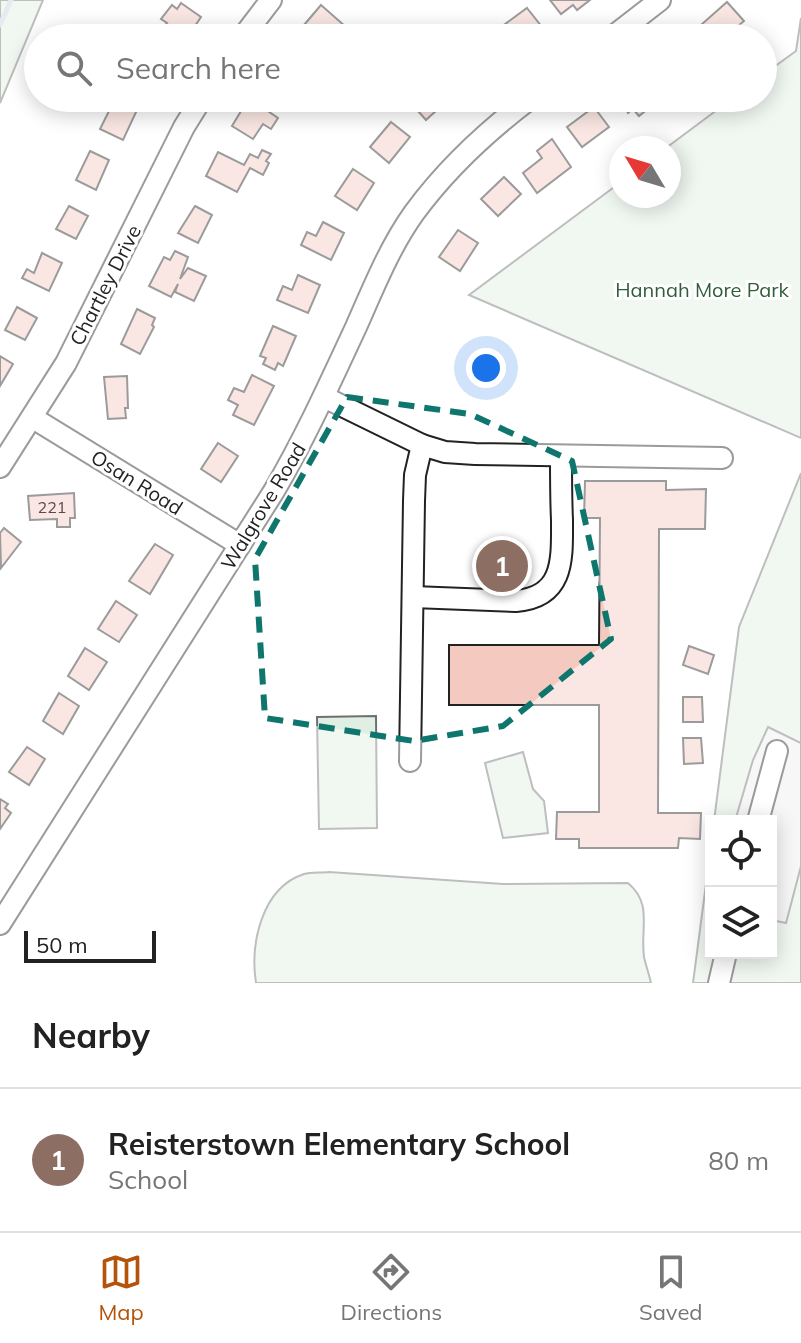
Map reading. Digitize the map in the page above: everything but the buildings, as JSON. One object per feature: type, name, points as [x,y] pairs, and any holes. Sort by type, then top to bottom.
[{"type":"street","points":[[253,24],[271,0]]},
{"type":"street","points":[[629,24],[660,0]]},
{"type":"street","name":"Chartley Drive","points":[[0,467],[66,363],[193,112]]},
{"type":"street","name":"Walgrove Road","points":[[0,924],[303,441],[388,257],[413,215],[444,175],[476,142],[514,112]]},
{"type":"street","points":[[324,397],[422,445],[445,452],[561,457],[722,458]]},
{"type":"street","name":"Osan Road","points":[[33,418],[240,545]]},
{"type":"street","points":[[410,761],[415,475],[422,445]]},
{"type":"street","points":[[413,597],[530,600],[549,587],[556,579],[562,560],[561,457]]},
{"type":"street","points":[[760,815],[777,751]]},
{"type":"street","points":[[719,983],[725,959]]},
{"type":"highlighted area","points":[[347,397],[470,414],[572,461],[611,639],[503,726],[414,741],[265,718],[255,559]]},
{"type":"green space","points":[[0,0],[43,0],[33,24],[24,24],[24,46],[0,103]]},
{"type":"green space","name":"Hannah More Park","points":[[801,18],[801,438],[469,295],[609,191],[609,208],[681,208],[681,137],[714,112],[777,112],[777,65],[796,51]]},
{"type":"green space","points":[[801,473],[801,983],[693,983],[705,892],[705,959],[777,959],[777,815],[715,815],[739,627]]},
{"type":"green space","points":[[376,716],[377,828],[319,829],[317,717]]},
{"type":"green space","points":[[523,752],[533,789],[544,801],[548,833],[503,838],[485,763]]},
{"type":"green space","points":[[329,872],[503,884],[628,883],[636,891],[643,908],[644,957],[651,983],[256,983],[257,936],[268,905],[289,881],[304,874]]},
{"type":"shaded area","points":[[768,727],[801,743],[801,866],[786,923],[777,921],[777,815],[737,815],[753,760]]},
{"type":"waterway","points":[[0,25],[11,0]]},
{"type":"place","name":"Reisterstown Elementary School","points":[[502,566]]}]
